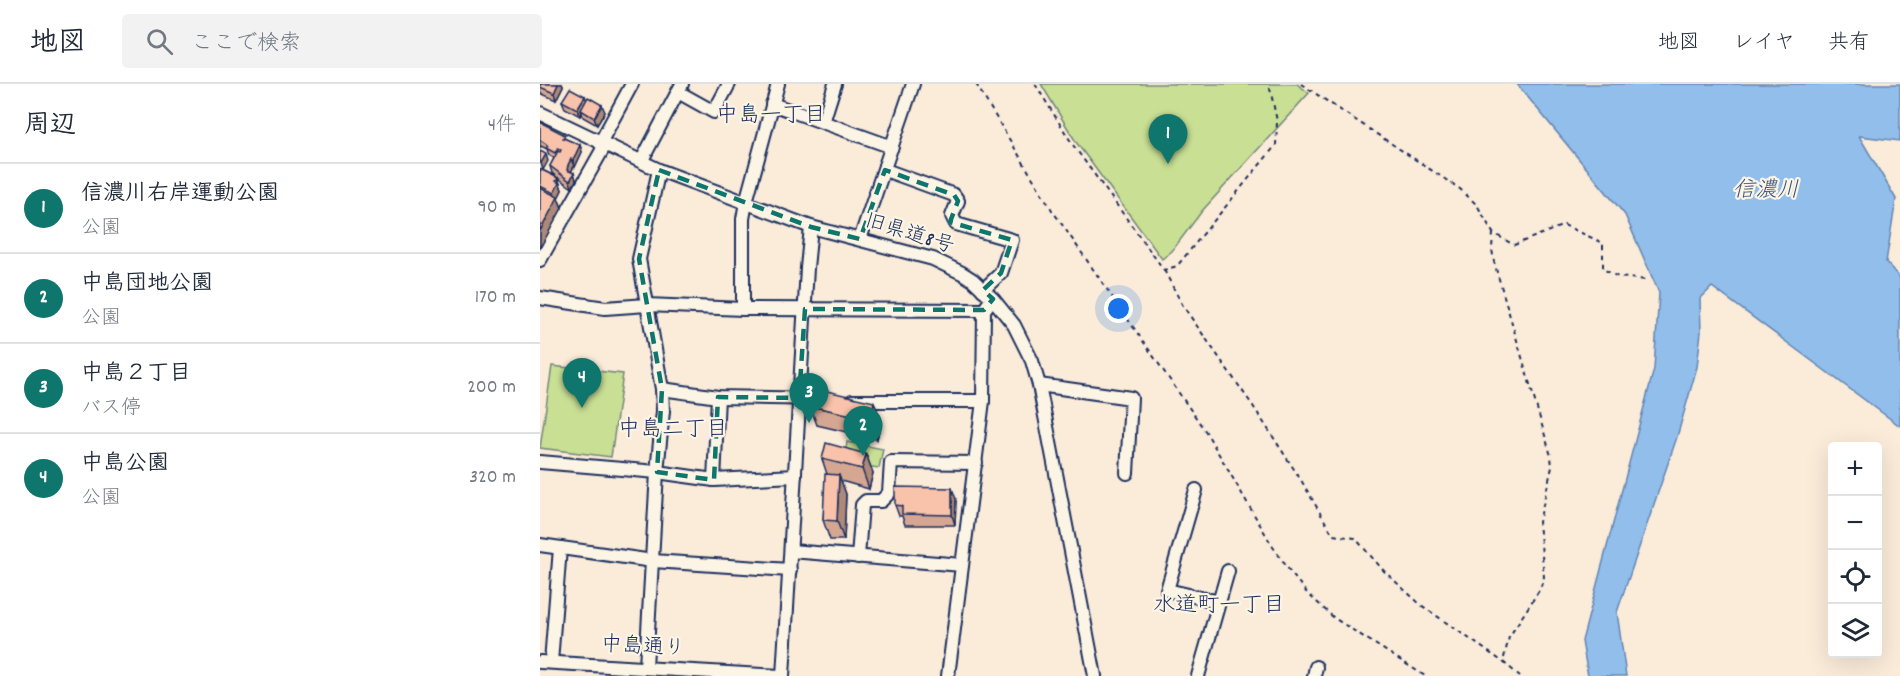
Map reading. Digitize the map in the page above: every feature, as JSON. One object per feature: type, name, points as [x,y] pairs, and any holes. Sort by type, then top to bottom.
[{"type":"street","points":[[540,260],[603,144],[632,84]]},
{"type":"street","points":[[642,160],[680,88],[714,112],[729,84]]},
{"type":"street","points":[[744,309],[743,219],[778,84]]},
{"type":"street","points":[[823,122],[835,84]]},
{"type":"street","points":[[860,239],[913,84]]},
{"type":"street","points":[[772,104],[892,147]]},
{"type":"street","name":"旧県道8号","points":[[540,113],[659,170],[811,227],[933,260],[962,273],[993,299],[1024,341],[1039,385],[1095,676]]},
{"type":"street","points":[[646,668],[657,472],[663,411],[662,389],[639,259],[659,170]]},
{"type":"street","points":[[885,170],[954,195],[958,201],[952,216],[956,224],[1012,240],[1001,273],[983,290]]},
{"type":"street","points":[[782,676],[811,227]]},
{"type":"street","points":[[540,298],[605,308],[647,306],[744,309],[984,310]]},
{"type":"street","points":[[948,676],[983,401],[984,310],[993,299]]},
{"type":"street","points":[[1039,385],[1131,398],[1127,473]]},
{"type":"street","points":[[662,389],[718,397],[858,401],[983,401]]},
{"type":"street","points":[[714,480],[718,397]]},
{"type":"street","points":[[540,462],[657,472],[714,480],[795,476]]},
{"type":"street","points":[[858,556],[862,505],[866,501],[881,501],[889,493],[891,462],[976,463]]},
{"type":"street","points":[[1196,490],[1167,590],[1218,602]]},
{"type":"street","points":[[540,544],[653,561],[790,570]]},
{"type":"street","points":[[545,662],[560,548]]},
{"type":"street","points":[[791,551],[962,565]]},
{"type":"street","points":[[1198,676],[1228,571]]},
{"type":"street","name":"中島通り","points":[[545,662],[782,676]]},
{"type":"path","points":[[976,84],[1052,210],[1206,432],[1273,547],[1291,573],[1306,592],[1334,618],[1425,676]]},
{"type":"path","points":[[1035,84],[1073,145],[1164,270],[1183,306],[1253,406],[1333,535],[1355,538],[1384,571],[1421,605],[1520,676]]},
{"type":"path","points":[[1164,270],[1177,266],[1276,145],[1277,121],[1269,84]]},
{"type":"path","points":[[1301,84],[1460,189],[1477,205],[1493,233],[1514,245],[1564,225],[1603,243],[1603,269],[1618,277],[1647,280]]},
{"type":"path","points":[[1493,233],[1494,262],[1551,456],[1552,467],[1539,522],[1544,577],[1540,589],[1509,637],[1503,662]]},
{"type":"highlighted area","points":[[659,170],[811,227],[860,239],[885,170],[954,195],[958,201],[950,222],[1012,240],[1001,273],[983,290],[993,299],[984,310],[805,309],[799,398],[718,397],[714,480],[657,472],[662,389],[639,259]]},
{"type":"green space","points":[[1041,84],[1297,84],[1309,93],[1202,211],[1172,251],[1162,259],[1076,142]]},
{"type":"green space","points":[[552,366],[623,374],[611,457],[540,448]]},
{"type":"green space","points":[[847,442],[883,449],[879,468],[844,463]]},
{"type":"water","name":"信濃川","points":[[1517,84],[1900,84],[1900,141],[1859,136],[1896,199],[1886,262],[1900,278],[1900,426],[1712,287],[1700,299],[1701,332],[1697,367],[1677,437],[1617,612],[1626,676],[1588,676],[1582,641],[1654,369],[1659,293],[1625,215]]},
{"type":"building","points":[[540,84],[558,84],[554,93],[540,87]]},
{"type":"building","points":[[570,88],[585,96],[577,109],[562,101]]},
{"type":"building","points":[[588,97],[602,105],[594,118],[581,110]]},
{"type":"building","points":[[540,122],[565,135],[563,138],[580,145],[568,165],[567,170],[574,173],[570,181],[550,166],[558,151],[561,150],[558,148],[555,153],[546,148],[548,146],[540,140]]},
{"type":"building","points":[[540,151],[546,154],[541,163],[540,163]]},
{"type":"building","points":[[540,169],[558,178],[556,181],[559,183],[554,193],[540,186]]},
{"type":"building","points":[[540,188],[558,197],[540,231]]},
{"type":"building","points":[[814,388],[874,402],[870,419],[810,406]]},
{"type":"building","points":[[826,443],[866,454],[862,469],[822,459]]},
{"type":"building","points":[[825,474],[839,475],[837,521],[823,520]]},
{"type":"building","points":[[895,487],[952,488],[952,515],[902,514],[902,506],[895,505]]},
{"type":"place","name":"信濃川右岸運動公園","points":[[1168,164]]},
{"type":"place","name":"中島公園","points":[[582,408]]},
{"type":"place","name":"中島２丁目","points":[[809,423]]},
{"type":"place","name":"中島団地公園","points":[[863,456]]},
{"type":"district","name":"中島一丁目","points":[[771,116]]},
{"type":"district","name":"中島二丁目","points":[[673,430]]},
{"type":"district","name":"水道町一丁目","points":[[1219,606]]}]
